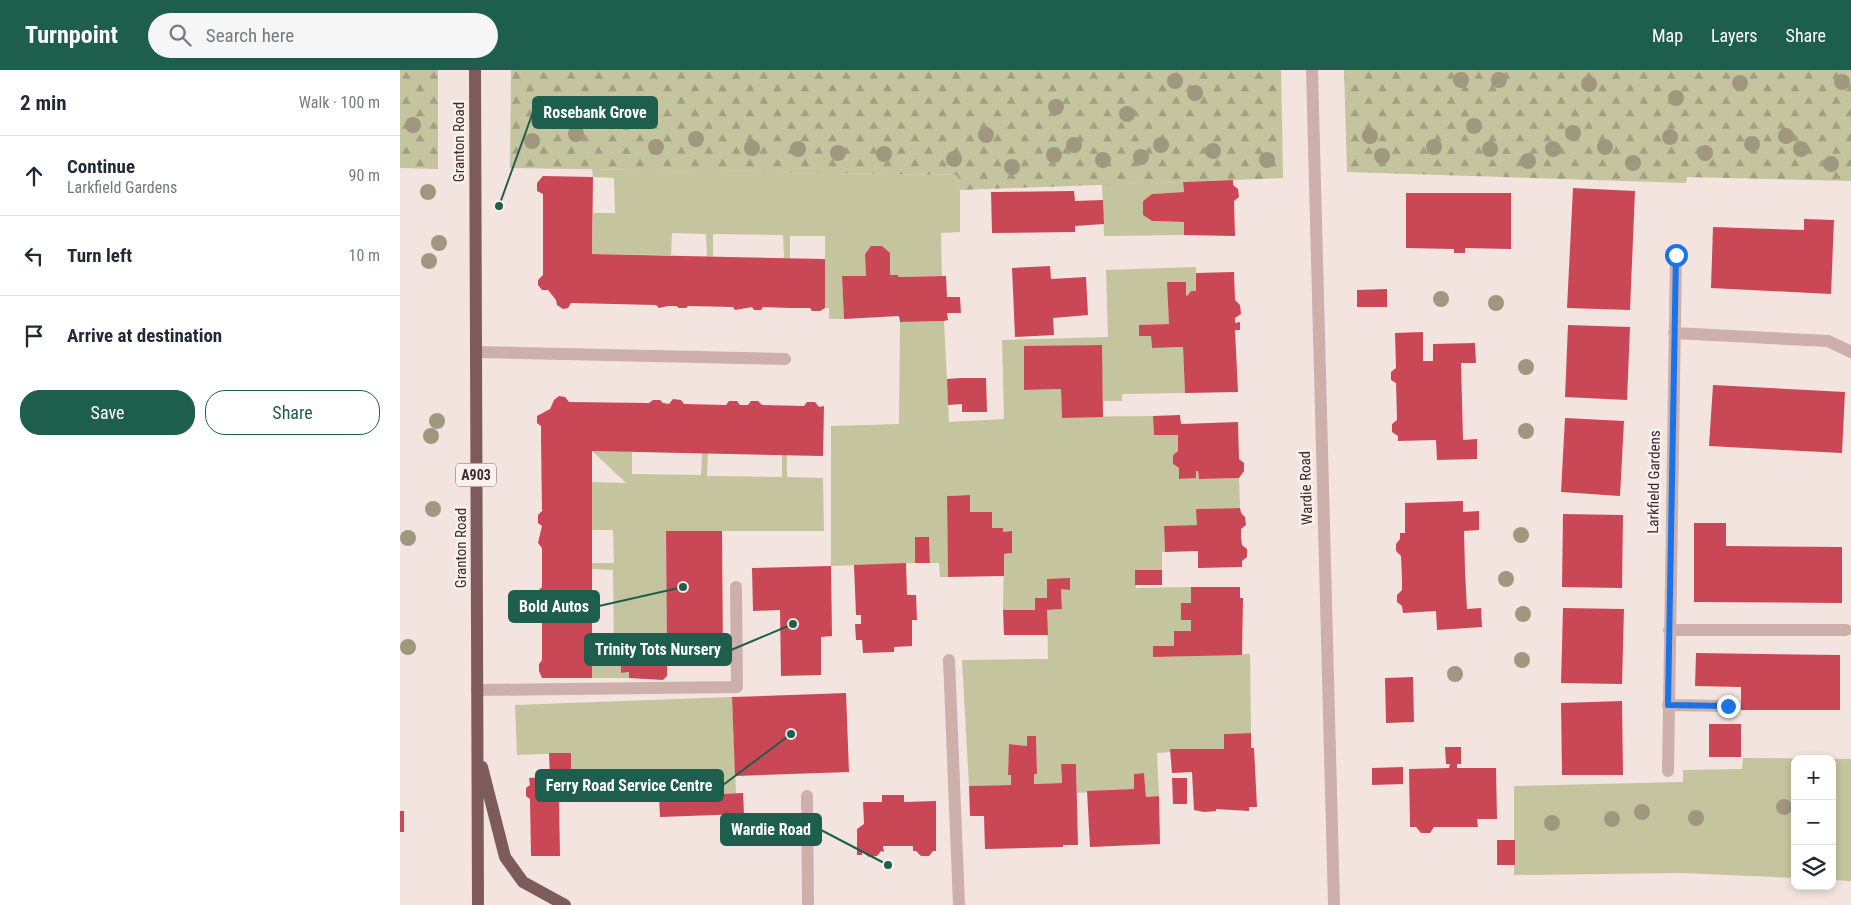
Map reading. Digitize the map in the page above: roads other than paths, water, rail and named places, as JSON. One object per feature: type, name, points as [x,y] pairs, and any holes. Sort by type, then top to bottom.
[{"type":"main road","name":"Granton Road","points":[[475,70],[478,905]]},
{"type":"main road","points":[[478,748],[505,857],[523,882],[565,905]]},
{"type":"street","name":"Wardie Road","points":[[1312,70],[1334,905]]},
{"type":"street","name":"Larkfield Gardens","points":[[1668,771],[1676,255]]},
{"type":"street","points":[[1674,333],[1828,340],[1851,352]]},
{"type":"street","points":[[476,352],[785,359]]},
{"type":"street","points":[[477,690],[737,687],[736,587]]},
{"type":"street","points":[[1669,630],[1846,630]]},
{"type":"street","points":[[949,660],[959,905]]},
{"type":"street","points":[[1668,705],[1728,706]]},
{"type":"street","points":[[807,796],[808,905]]},
{"type":"place","name":"Rosebank Grove","points":[[499,206]]},
{"type":"place","name":"Bold Autos","points":[[683,587]]},
{"type":"place","name":"Trinity Tots Nursery","points":[[793,624]]},
{"type":"place","name":"Ferry Road Service Centre","points":[[791,734]]},
{"type":"place","name":"Wardie Road","points":[[888,865]]}]
